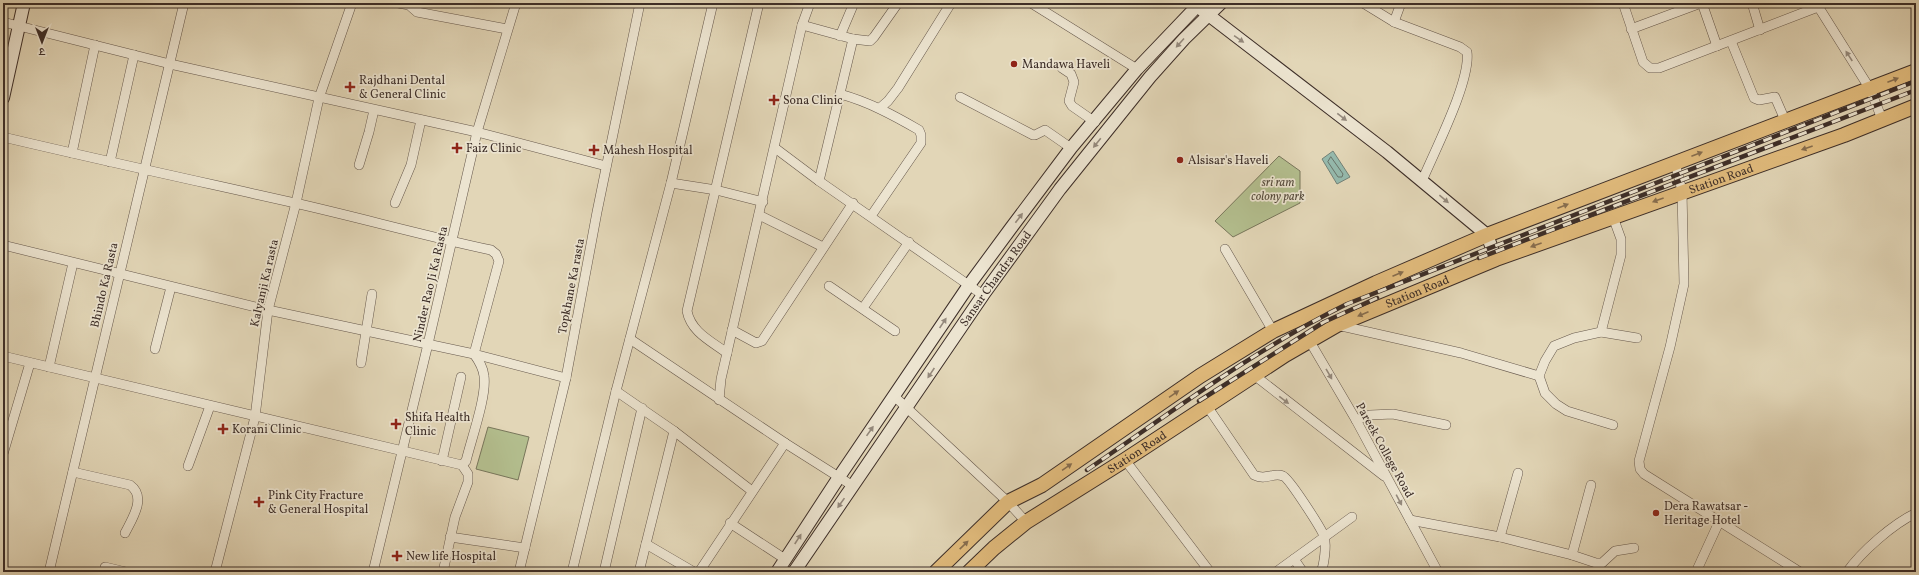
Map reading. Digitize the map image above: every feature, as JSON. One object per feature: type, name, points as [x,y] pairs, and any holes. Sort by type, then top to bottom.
[{"type":"main road","points":[[936,572],[1008,502],[1042,485],[1200,376],[1273,330],[1487,235],[1916,71]]},
{"type":"main road","name":"Station Road","points":[[969,572],[994,548],[1026,522],[1125,460],[1309,340],[1337,325],[1496,259],[1844,135],[1916,106]]},
{"type":"street","points":[[3,98],[24,3]]},
{"type":"street","name":"Bhindo Ka Rasta","points":[[49,572],[118,275],[145,170],[184,3]]},
{"type":"street","name":"Kalyanji Ka rasta","points":[[215,572],[255,417],[268,310],[296,203],[319,98],[352,3]]},
{"type":"street","points":[[398,3],[408,4],[417,12],[507,29]]},
{"type":"street","name":"Ninder Rao Ji Ka Rasta","points":[[373,572],[453,242],[477,132],[516,3]]},
{"type":"street","name":"Topkhane Ka rasta","points":[[520,572],[566,378],[606,166],[640,3]]},
{"type":"street","points":[[572,572],[616,391],[671,183],[713,3]]},
{"type":"street","points":[[727,353],[695,330],[689,321],[687,311],[760,3]]},
{"type":"street","points":[[719,400],[721,379],[732,330],[763,202],[802,25],[810,3]]},
{"type":"street","points":[[840,36],[854,3]]},
{"type":"street","points":[[802,25],[863,42],[870,41],[874,38],[898,3]]},
{"type":"street","points":[[880,108],[888,101],[898,88],[951,3]]},
{"type":"street","points":[[1031,3],[1137,69]]},
{"type":"street","name":"Sansar Chandra Road","points":[[794,572],[908,408],[983,295],[1060,189],[1145,83],[1207,15],[1221,3]]},
{"type":"street","points":[[1363,3],[1394,22],[1460,47],[1467,52],[1468,62],[1457,99],[1422,181]]},
{"type":"street","points":[[1394,22],[1401,3]]},
{"type":"street","points":[[1622,3],[1643,62],[1650,68],[1659,68],[1760,30],[1817,5],[1870,89],[1882,119]]},
{"type":"street","points":[[1631,29],[1701,3],[1717,46]]},
{"type":"street","points":[[1752,3],[1760,30]]},
{"type":"street","points":[[1198,4],[1207,15],[1307,89],[1487,235],[1496,259]]},
{"type":"street","name":"Sansar Chandra Road","points":[[778,572],[839,477],[970,285],[1071,148],[1095,122],[1137,69],[1198,4]]},
{"type":"street","points":[[3,22],[170,64],[477,132],[606,166]]},
{"type":"street","points":[[819,181],[853,39]]},
{"type":"street","points":[[1731,40],[1754,98],[1759,100],[1775,97],[1785,120]]},
{"type":"street","points":[[72,153],[95,46]]},
{"type":"street","points":[[110,162],[134,55]]},
{"type":"street","points":[[1062,68],[1070,74],[1074,82],[1069,101],[1072,106],[1095,122]]},
{"type":"street","points":[[840,94],[880,108],[919,130],[921,135],[921,143],[871,216]]},
{"type":"street","points":[[960,96],[1033,135],[1036,136],[1045,130],[1071,148]]},
{"type":"street","points":[[359,165],[370,132],[374,110]]},
{"type":"street","points":[[395,204],[411,165],[421,120]]},
{"type":"street","points":[[3,137],[296,203],[491,250],[496,254],[499,261],[474,354]]},
{"type":"street","points":[[775,148],[819,181],[853,203],[983,295]]},
{"type":"street","points":[[1675,162],[1682,192],[1684,284],[1670,347],[1639,461],[1640,469],[1644,474],[1800,572]]},
{"type":"street","points":[[671,183],[716,190],[763,202]]},
{"type":"street","points":[[732,330],[756,342],[762,341],[853,203]]},
{"type":"street","points":[[759,215],[823,247]]},
{"type":"street","points":[[1601,332],[1621,256],[1621,239],[1613,217]]},
{"type":"street","points":[[862,308],[909,242]]},
{"type":"street","points":[[3,246],[268,310],[474,354],[566,378]]},
{"type":"street","points":[[1225,249],[1273,330]]},
{"type":"street","points":[[49,367],[73,263]]},
{"type":"street","points":[[829,286],[895,331]]},
{"type":"street","points":[[155,349],[171,287]]},
{"type":"street","points":[[361,363],[372,294]]},
{"type":"street","points":[[1337,325],[1462,354],[1539,376]]},
{"type":"street","points":[[1613,425],[1567,411],[1556,404],[1545,393],[1539,376],[1545,361],[1554,346],[1574,338],[1601,332],[1637,338]]},
{"type":"street","points":[[630,339],[719,400],[853,486]]},
{"type":"street","name":"Pareek College Road","points":[[1309,340],[1356,420],[1436,571]]},
{"type":"street","points":[[462,465],[466,461],[482,399],[485,378],[481,364],[474,354]]},
{"type":"street","points":[[3,356],[462,465],[468,474],[468,482],[455,517],[443,572]]},
{"type":"street","points":[[3,454],[30,363]]},
{"type":"street","points":[[1254,375],[1387,479]]},
{"type":"street","points":[[442,461],[461,377]]},
{"type":"street","points":[[616,391],[674,431],[752,491]]},
{"type":"street","points":[[894,396],[1008,502],[1026,522]]},
{"type":"street","points":[[188,466],[210,406]]},
{"type":"street","points":[[1207,406],[1254,475],[1266,478],[1278,475],[1289,479],[1325,537],[1324,559],[1321,572]]},
{"type":"street","points":[[604,572],[642,408]]},
{"type":"street","points":[[1356,420],[1370,415],[1393,414],[1446,426]]},
{"type":"street","points":[[639,572],[674,431]]},
{"type":"street","points":[[699,572],[730,522],[785,443]]},
{"type":"street","points":[[1125,460],[1210,572]]},
{"type":"street","points":[[73,472],[130,485],[136,489],[138,493],[138,503],[125,533]]},
{"type":"street","points":[[1500,537],[1518,473]]},
{"type":"street","points":[[1572,555],[1591,485]]},
{"type":"street","points":[[1847,572],[1861,555],[1878,539],[1916,513]]},
{"type":"street","points":[[1276,572],[1352,517]]},
{"type":"street","points":[[1410,520],[1500,537],[1572,555],[1596,563],[1602,563],[1615,551],[1634,548]]},
{"type":"street","points":[[730,522],[785,559]]},
{"type":"street","points":[[1696,572],[1719,522]]},
{"type":"street","points":[[450,537],[525,548]]},
{"type":"street","points":[[646,544],[694,572]]},
{"type":"street","points":[[1294,559],[1302,572]]},
{"type":"street","points":[[105,567],[126,572]]},
{"type":"green space","name":"sri ram colony park","points":[[1279,156],[1300,171],[1300,203],[1233,237],[1215,221]]},
{"type":"green space","points":[[488,427],[529,437],[518,480],[476,469]]},
{"type":"water","points":[[1333,151],[1350,177],[1337,184],[1322,159]]},
{"type":"railway","points":[[1087,470],[1214,382],[1280,341],[1347,304],[1916,81]]},
{"type":"railway","points":[[1479,258],[1916,90]]},
{"type":"railway","points":[[1199,401],[1324,322],[1377,298]]},
{"type":"place","name":"Mandawa Haveli","points":[[1014,64]]},
{"type":"place","name":"Rajdhani Dental & General Clinic","points":[[350,87]]},
{"type":"place","name":"Sona Clinic","points":[[774,100]]},
{"type":"place","name":"Faiz Clinic","points":[[457,148]]},
{"type":"place","name":"Mahesh Hospital","points":[[594,150]]},
{"type":"place","name":"Alsisar's Haveli","points":[[1180,160]]},
{"type":"place","name":"Shifa Health Clinic","points":[[396,424]]},
{"type":"place","name":"Korani Clinic","points":[[223,429]]},
{"type":"place","name":"Pink City Fracture & General Hospital","points":[[259,502]]},
{"type":"place","name":"Dera Rawatsar - Heritage Hotel","points":[[1656,513]]},
{"type":"place","name":"New life Hospital","points":[[397,556]]}]
